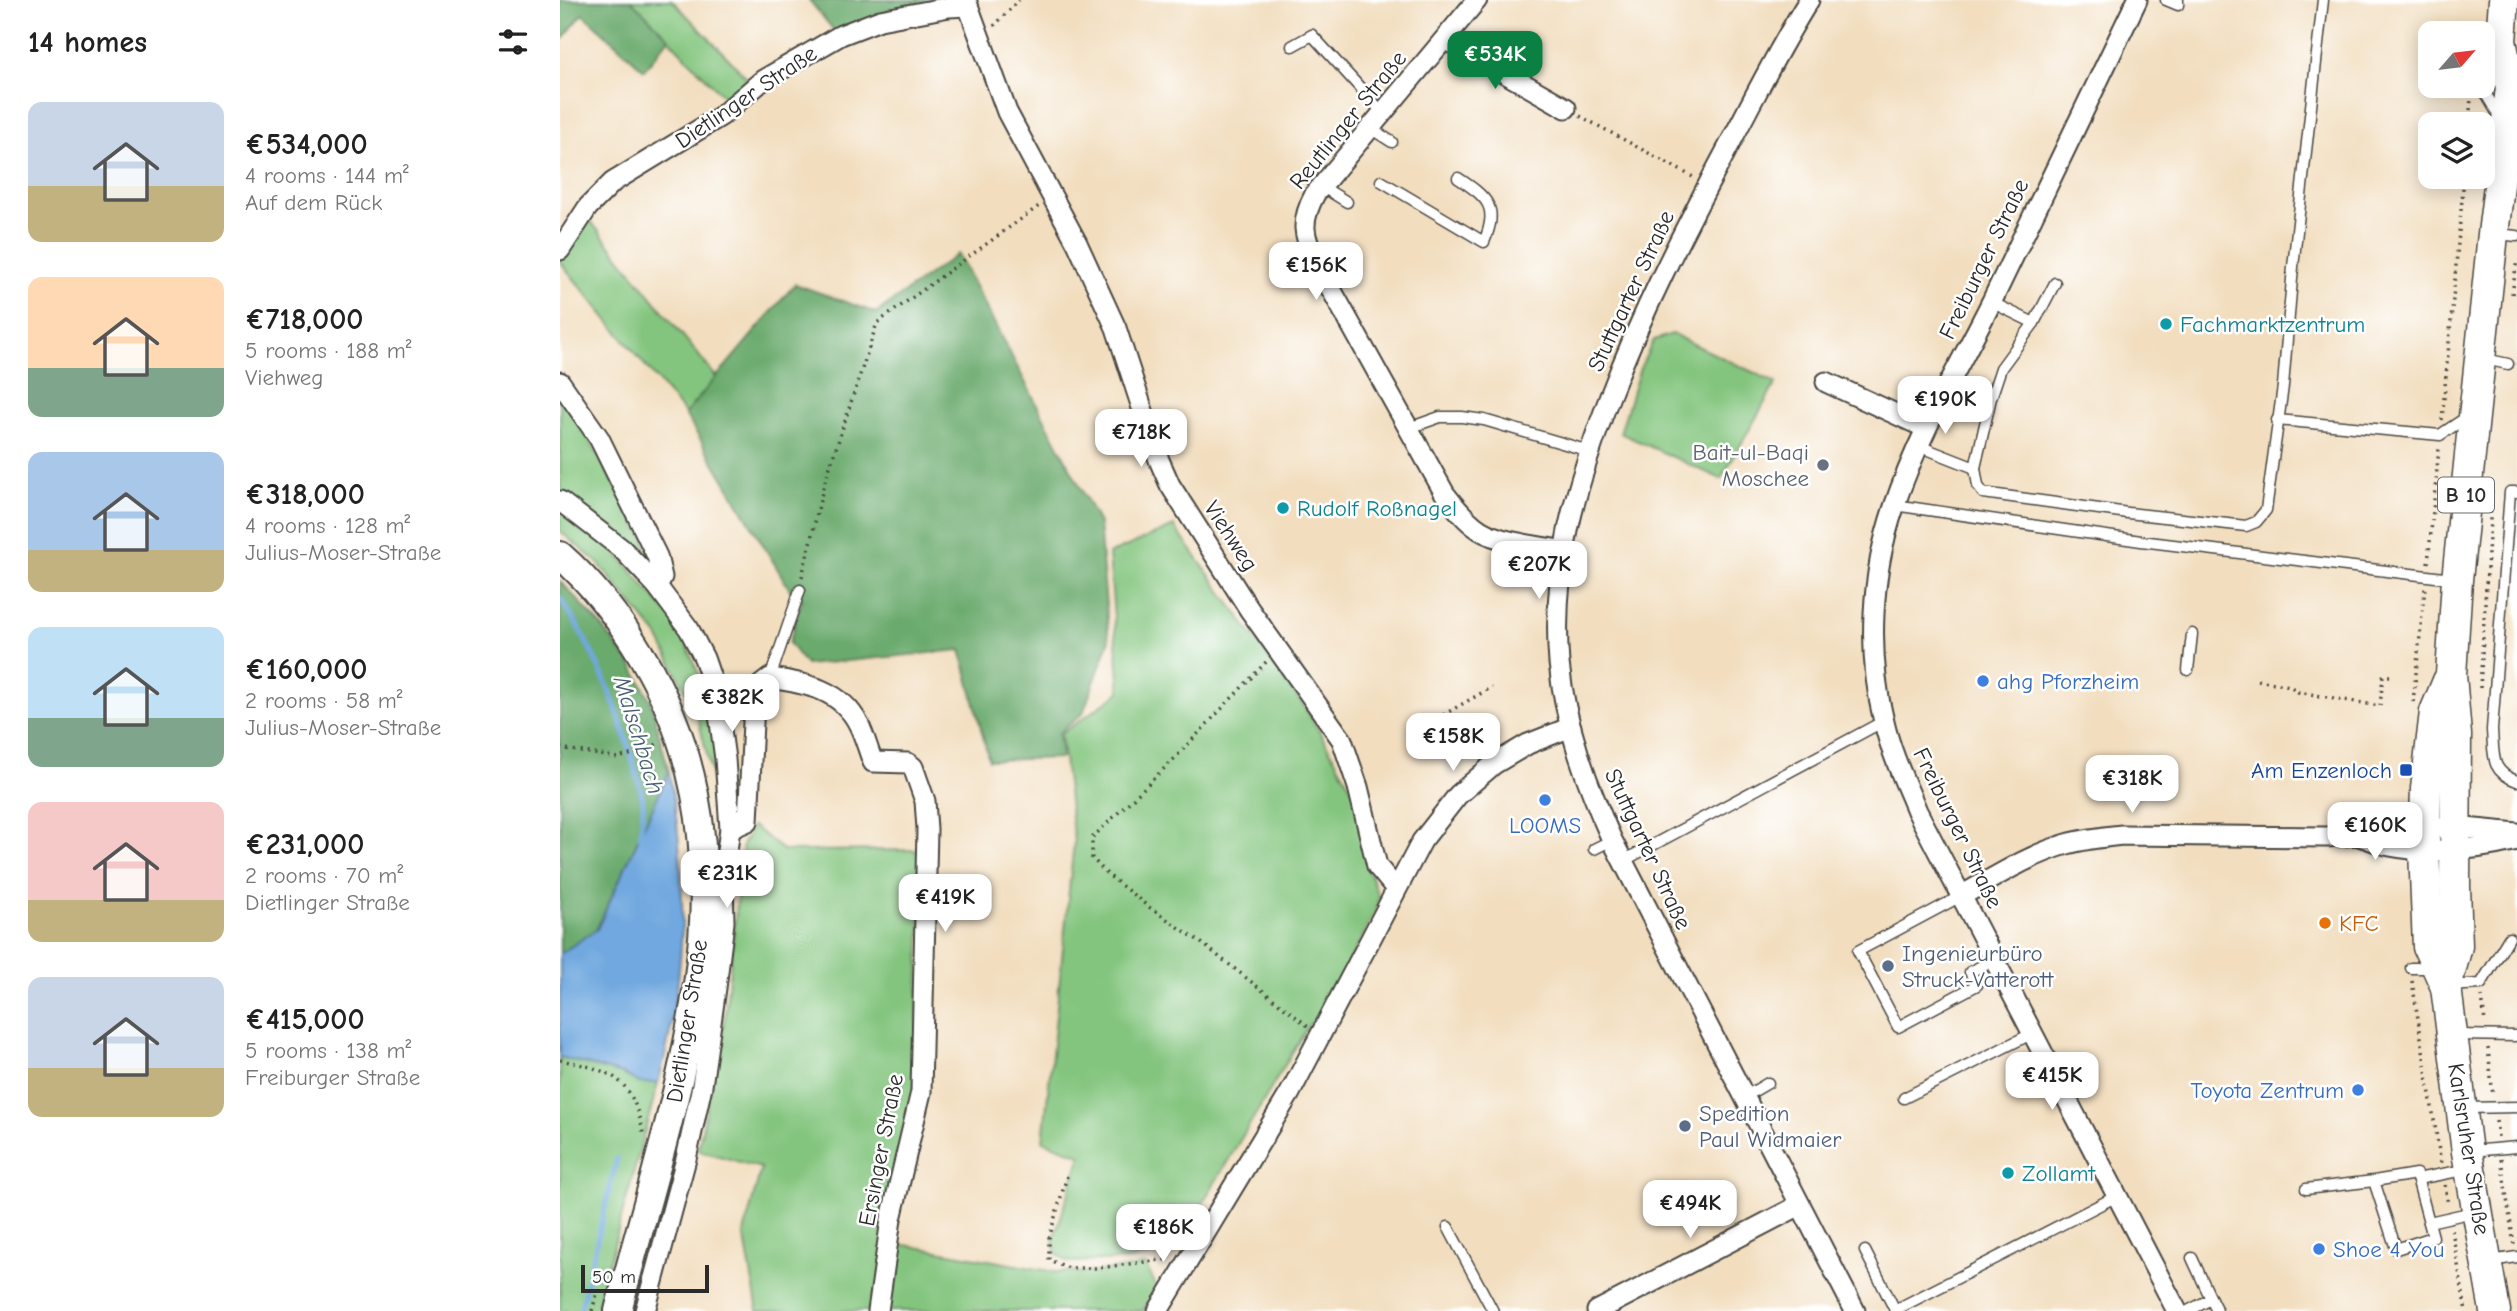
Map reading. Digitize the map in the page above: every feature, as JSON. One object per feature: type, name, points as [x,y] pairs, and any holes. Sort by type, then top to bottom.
[{"type":"main road","name":"Karlsruher Straße","points":[[2431,975],[2457,946],[2456,735],[2451,675],[2457,580],[2475,410],[2494,361],[2505,235],[2514,80],[2501,41],[2504,0]]},
{"type":"main road","name":"Dietlinger Straße","points":[[560,555],[601,599],[633,642],[658,684],[679,733],[692,775],[702,838],[705,887],[702,932],[687,1042],[677,1095],[618,1311]]},
{"type":"main road","name":"Karlsruher Straße","points":[[2451,675],[2435,712],[2426,789],[2424,838],[2428,947],[2431,975],[2452,1035],[2469,1160],[2495,1311]]},
{"type":"street","name":"Reutlinger Straße","points":[[1477,0],[1321,186],[1305,216],[1303,226],[1307,244],[1445,494],[1461,514],[1481,531],[1563,551]]},
{"type":"street","name":"Stuttgarter Straße","points":[[1809,0],[1708,185],[1623,363],[1589,451],[1572,509],[1563,551],[1558,640],[1571,727],[1584,772],[1612,840],[1855,1311]]},
{"type":"street","name":"Freiburger Straße","points":[[2137,0],[1923,437],[1894,505],[1880,562],[1874,621],[1877,674],[1884,721],[1909,792],[2177,1311]]},
{"type":"street","name":"Viehweg","points":[[967,3],[1007,113],[1077,243],[1116,328],[1159,460],[1170,485],[1249,609],[1342,740],[1358,787],[1377,866],[1396,889]]},
{"type":"street","name":"Dietlinger Straße","points":[[560,250],[588,207],[612,182],[721,116],[763,80],[841,35],[880,20],[967,3]]},
{"type":"street","points":[[1445,39],[1566,108]]},
{"type":"street","points":[[560,382],[599,438],[657,556],[662,577],[657,586]]},
{"type":"street","points":[[1826,382],[1923,437]]},
{"type":"street","name":"Dietlinger Straße","points":[[560,501],[622,549],[657,586],[689,629],[713,684],[723,737],[730,829],[723,880],[724,922],[702,1086],[686,1159],[645,1311]]},
{"type":"street","points":[[730,829],[748,821],[754,703],[761,685],[770,678]]},
{"type":"street","name":"Ersinger Straße","points":[[770,678],[819,689],[845,704],[860,727],[873,762],[908,763],[916,772],[925,801],[927,875],[921,1092],[891,1219],[878,1311]]},
{"type":"street","points":[[1158,1311],[1290,1093],[1422,841],[1458,795],[1479,776],[1509,754],[1548,734],[1571,727]]},
{"type":"street","points":[[2455,838],[2517,833]]},
{"type":"street","points":[[1961,896],[2042,854],[2068,844],[2122,835],[2358,835],[2390,846],[2424,838],[2517,840]]},
{"type":"street","points":[[1597,1311],[1800,1205]]},
{"type":"lane","points":[[2166,0],[2178,5],[2179,0]]},
{"type":"lane","points":[[2055,283],[2034,323],[2001,368],[1990,398],[1975,468],[1978,486],[1983,493],[2246,526],[2256,523],[2266,510],[2283,386],[2293,267],[2323,0]]},
{"type":"lane","points":[[1292,46],[1312,35],[1392,142]]},
{"type":"lane","points":[[2488,98],[2511,139]]},
{"type":"lane","points":[[1381,181],[1484,242],[1492,224],[1491,213],[1479,193],[1458,178]]},
{"type":"lane","points":[[1321,186],[1347,201]]},
{"type":"lane","points":[[1991,302],[2034,323]]},
{"type":"lane","points":[[2277,420],[2440,435],[2475,410]]},
{"type":"lane","points":[[1409,428],[1440,417],[1462,416],[1589,451]]},
{"type":"lane","points":[[1923,437],[1975,468]]},
{"type":"lane","points":[[2517,492],[2510,492],[2492,730],[2494,763],[2505,777],[2517,781]]},
{"type":"lane","points":[[1894,505],[2141,541],[2457,580]]},
{"type":"lane","points":[[770,678],[800,590]]},
{"type":"lane","points":[[2189,670],[2192,634]]},
{"type":"lane","points":[[1623,861],[1884,721]]},
{"type":"lane","points":[[1594,849],[1612,840]]},
{"type":"lane","points":[[1961,896],[1858,951],[1898,1027],[1977,985],[1970,972],[1994,959]]},
{"type":"lane","points":[[2431,975],[2481,984],[2509,938]]},
{"type":"lane","points":[[1904,1098],[2033,1032]]},
{"type":"lane","points":[[2452,1035],[2517,1037]]},
{"type":"lane","points":[[1744,1097],[1768,1083]]},
{"type":"lane","points":[[2461,1108],[2517,1107]]},
{"type":"lane","points":[[2417,1179],[2499,1147],[2517,1147]]},
{"type":"lane","points":[[2306,1189],[2416,1174],[2433,1237],[2396,1250],[2374,1181]]},
{"type":"lane","points":[[1865,1251],[1895,1310],[2117,1196]]},
{"type":"lane","points":[[2429,1222],[2478,1211]]},
{"type":"lane","points":[[1448,1227],[1493,1311]]},
{"type":"lane","points":[[2486,1261],[2517,1257]]},
{"type":"lane","points":[[2192,1258],[2217,1311]]},
{"type":"lane","points":[[2188,1311],[2210,1298]]},
{"type":"path","points":[[982,39],[1019,0]]},
{"type":"path","points":[[1566,108],[1708,185]]},
{"type":"path","points":[[800,590],[823,488],[877,323],[1052,196]]},
{"type":"path","points":[[1278,649],[1175,758],[1092,838],[1091,849],[1092,858],[1116,881],[1199,941],[1320,1036]]},
{"type":"path","points":[[2258,680],[2290,686],[2298,692],[2380,706],[2383,676],[2395,676]]},
{"type":"path","points":[[1430,722],[1492,687]]},
{"type":"path","points":[[1464,748],[1474,731]]},
{"type":"path","points":[[560,748],[618,758],[644,751]]},
{"type":"path","points":[[560,1060],[581,1064],[613,1077],[625,1086],[637,1110],[642,1128]]},
{"type":"path","points":[[1067,1176],[1048,1238],[1049,1260],[1069,1268],[1097,1268],[1180,1258],[1188,1262]]},
{"type":"path","points":[[592,1311],[597,1293]]},
{"type":"green space","points":[[560,0],[631,0],[669,38],[644,70],[583,14],[560,42]]},
{"type":"green space","points":[[631,0],[672,0],[754,85],[731,104]]},
{"type":"green space","points":[[809,0],[937,0],[836,33]]},
{"type":"green space","points":[[588,218],[717,378],[685,414],[560,262],[560,258]]},
{"type":"green space","points":[[958,254],[1099,523],[1109,642],[1083,713],[1059,733],[1062,758],[989,760],[961,650],[806,665],[789,643],[802,599],[793,595],[685,414],[795,284],[876,313]]},
{"type":"green space","points":[[1672,334],[1776,383],[1721,479],[1620,433],[1640,368],[1654,340]]},
{"type":"green space","points":[[560,391],[644,538],[651,568],[616,532],[560,492]]},
{"type":"green space","points":[[560,509],[617,554],[679,626],[711,704],[723,800],[718,800],[697,714],[658,636],[599,564],[560,531]]},
{"type":"green space","points":[[1174,526],[1308,712],[1355,794],[1368,869],[1379,897],[1375,912],[1316,1026],[1310,1023],[1195,1216],[1182,1250],[1126,1260],[1068,1262],[1056,1253],[1053,1241],[1081,1155],[1043,1141],[1074,842],[1061,734],[1120,692],[1109,554]]},
{"type":"green space","points":[[560,581],[599,623],[633,667],[650,699],[669,772],[597,929],[560,954]]},
{"type":"green space","points":[[753,826],[784,851],[923,850],[915,1094],[875,1311],[758,1311],[744,1233],[761,1168],[698,1150],[725,1016],[743,843]]},
{"type":"green space","points":[[560,1057],[623,1074],[640,1083],[658,1083],[596,1311],[560,1311]]},
{"type":"green space","points":[[894,1243],[1055,1272],[1099,1272],[1146,1265],[1157,1288],[1143,1311],[884,1311]]},
{"type":"water","points":[[669,772],[680,851],[682,890],[679,967],[668,1044],[658,1083],[640,1083],[623,1074],[560,1057],[560,954],[597,929]]},
{"type":"waterway","name":"Malschbach","points":[[560,598],[593,654],[618,713],[642,796],[641,839]]},
{"type":"waterway","name":"Malschbach","points":[[580,1311],[617,1158]]},
{"type":"place","name":"Fachmarktzentrum","points":[[2166,324]]},
{"type":"place","name":"Bait-ul-Baqi Moschee","points":[[1823,465]]},
{"type":"place","name":"Rudolf Roßnagel","points":[[1283,508]]},
{"type":"place","name":"ahg Pforzheim","points":[[1983,681]]},
{"type":"place","name":"Am Enzenloch","points":[[2406,770]]},
{"type":"place","name":"LOOMS","points":[[1545,800]]},
{"type":"place","name":"KFC","points":[[2325,923]]},
{"type":"place","name":"Ingenieurbüro Struck-Vatterott","points":[[1888,966]]},
{"type":"place","name":"Toyota Zentrum","points":[[2358,1090]]},
{"type":"place","name":"Spedition Paul Widmaier","points":[[1685,1126]]},
{"type":"place","name":"Zollamt","points":[[2008,1173]]},
{"type":"place","name":"Shoe 4 You","points":[[2319,1249]]}]
